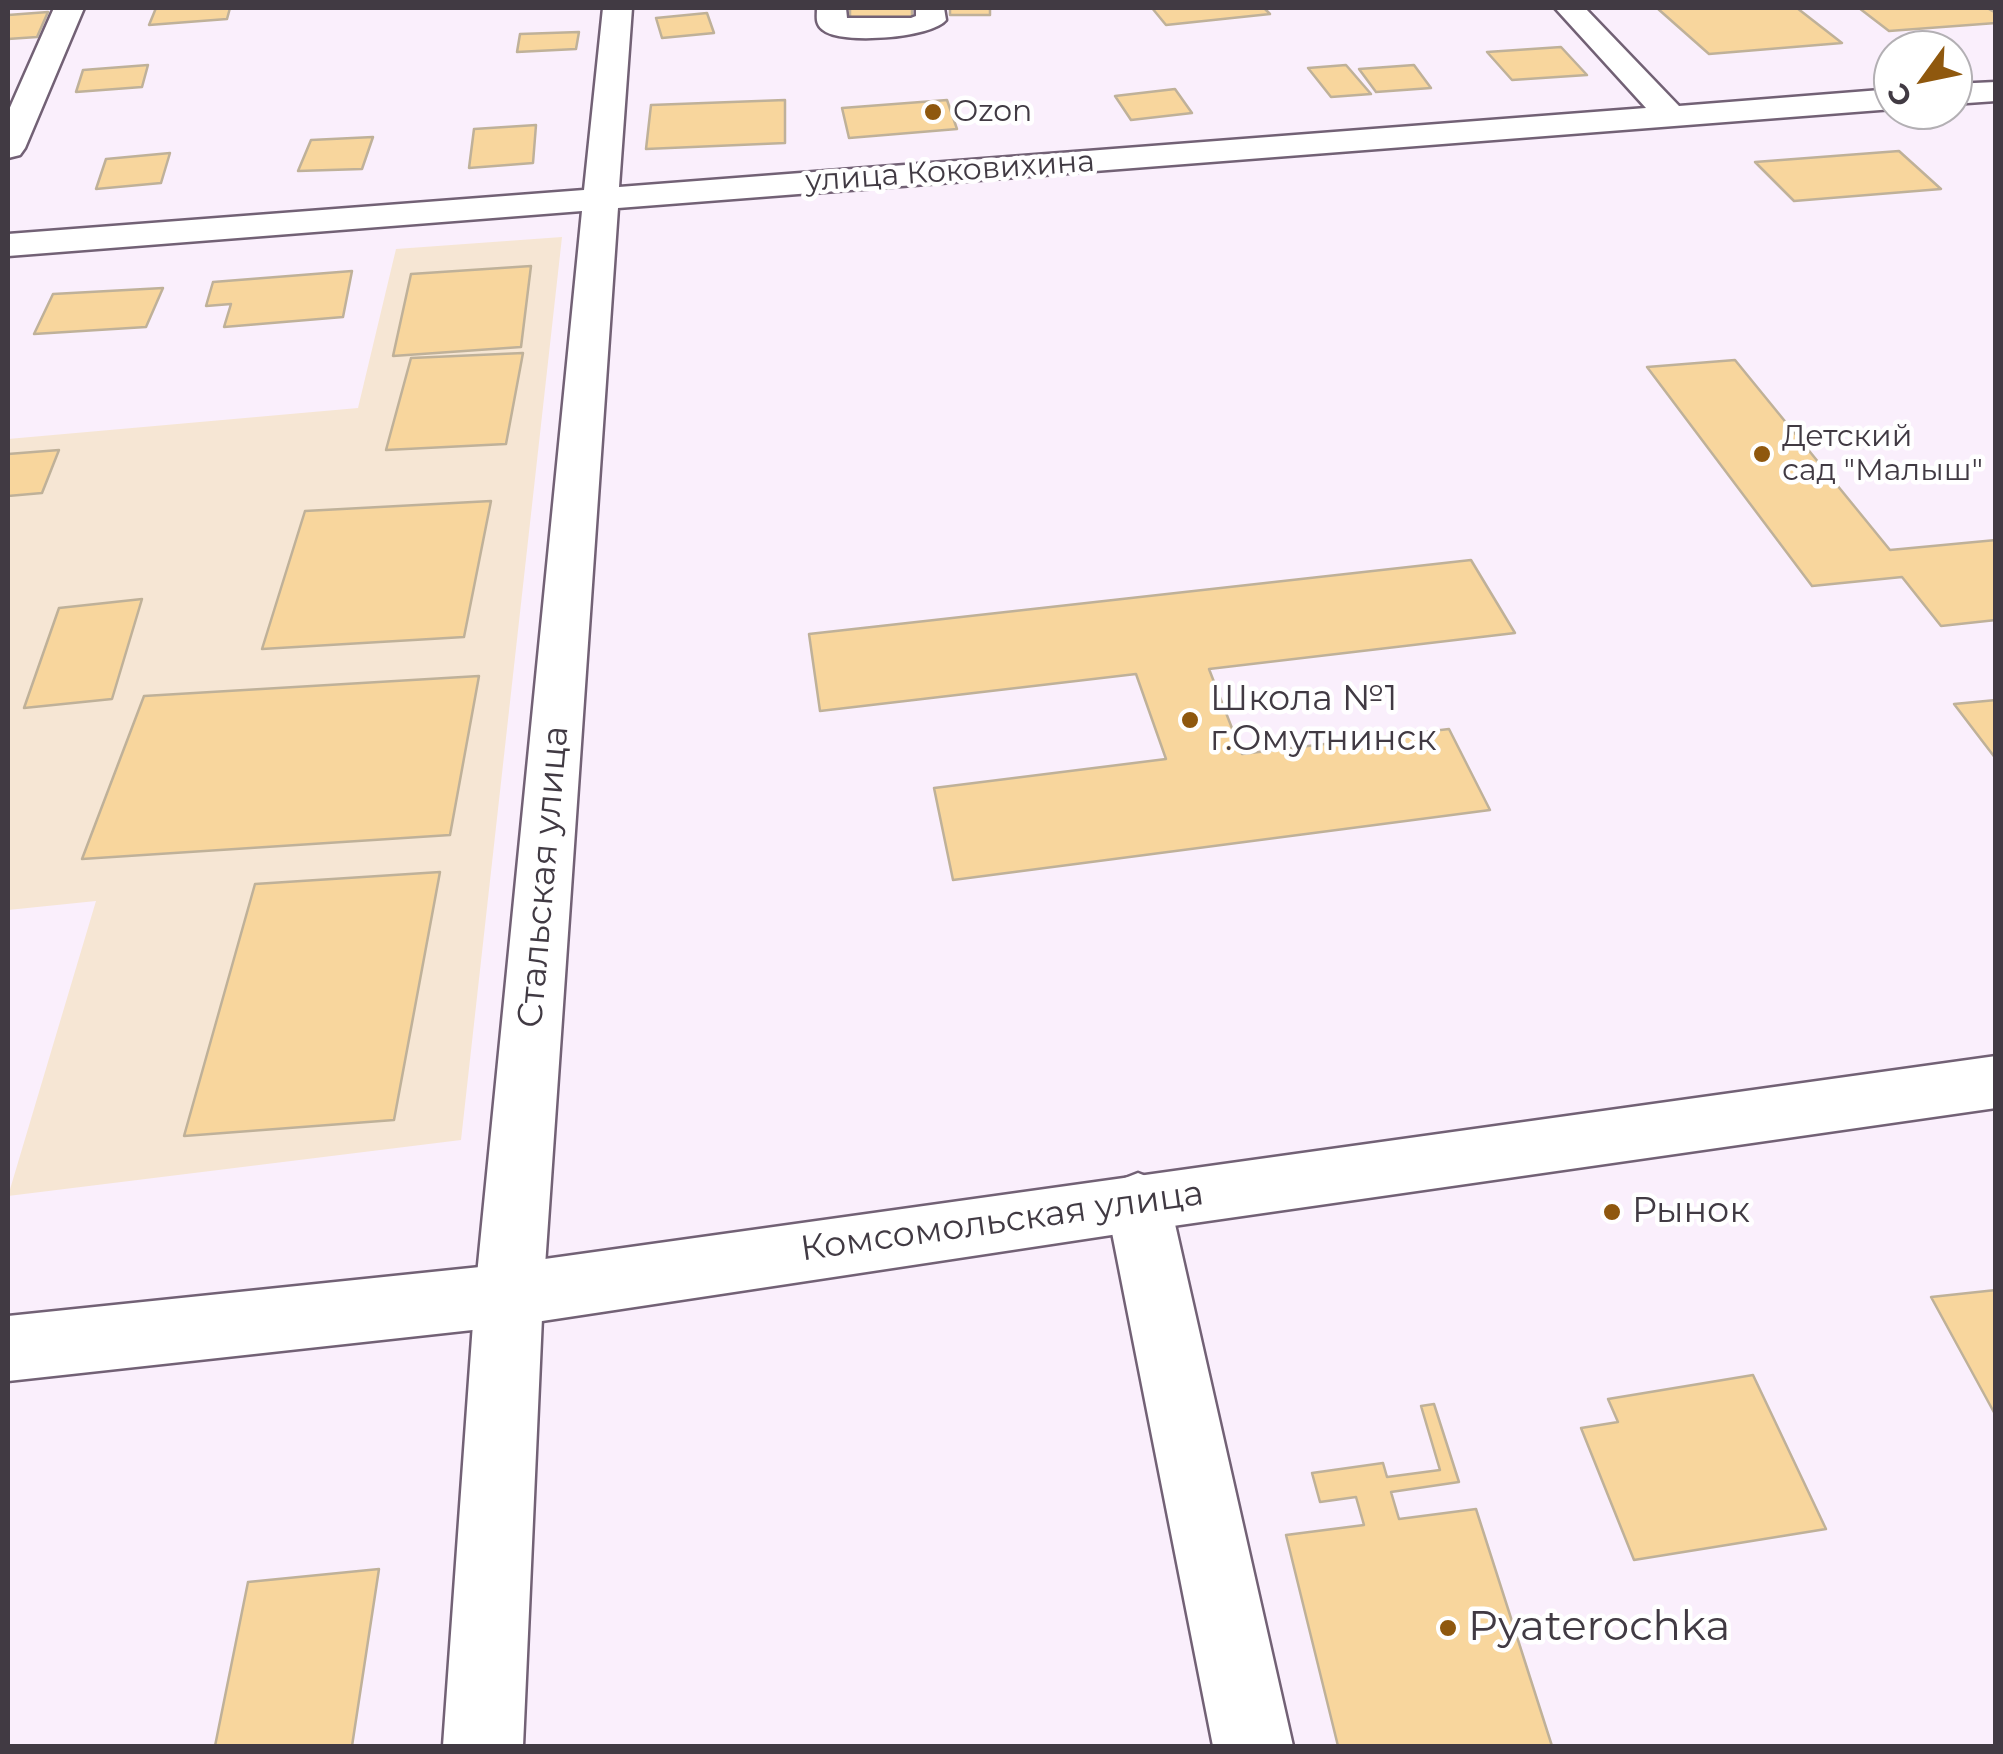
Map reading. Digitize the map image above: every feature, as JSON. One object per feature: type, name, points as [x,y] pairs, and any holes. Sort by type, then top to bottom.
[{"type":"street","points":[[8,148],[69,8]]},
{"type":"street","name":"Стальская улица","points":[[483,1746],[509,1294],[616,8]]},
{"type":"street","points":[[832,8],[832,24],[916,27],[931,20],[930,8]]},
{"type":"street","points":[[1568,8],[1671,116]]},
{"type":"street","name":"улица Коковихина","points":[[8,245],[1873,101]]},
{"type":"street","name":"Комсомольская улица","points":[[8,1349],[509,1294],[1996,1082]]},
{"type":"street","points":[[1138,1202],[1252,1746]]},
{"type":"shaded area","points":[[562,237],[461,1140],[8,1196],[96,901],[8,910],[8,439],[358,408],[396,249]]},
{"type":"building","points":[[156,8],[230,8],[227,19],[149,25]]},
{"type":"building","points":[[850,8],[912,8],[912,25],[850,27]]},
{"type":"building","points":[[950,8],[990,8],[990,15],[950,15]]},
{"type":"building","points":[[1152,8],[1264,8],[1270,14],[1166,25]]},
{"type":"building","points":[[1657,8],[1797,8],[1842,43],[1709,54]]},
{"type":"building","points":[[1859,8],[1987,8],[1996,13],[1996,23],[1888,30]]},
{"type":"building","points":[[48,12],[37,37],[8,39],[8,15]]},
{"type":"building","points":[[707,13],[714,33],[662,38],[656,18]]},
{"type":"building","points":[[579,32],[576,49],[517,52],[520,34]]},
{"type":"building","points":[[1561,47],[1587,75],[1512,80],[1487,52]]},
{"type":"building","points":[[148,65],[142,87],[76,92],[83,70]]},
{"type":"building","points":[[1346,65],[1371,94],[1331,97],[1308,68]]},
{"type":"building","points":[[1414,65],[1431,88],[1376,92],[1359,69]]},
{"type":"building","points":[[1175,89],[1192,113],[1131,120],[1115,96]]},
{"type":"building","points":[[785,100],[785,143],[646,149],[651,105]]},
{"type":"building","points":[[947,100],[957,129],[849,138],[842,108]]},
{"type":"building","points":[[536,125],[533,163],[469,168],[474,129]]},
{"type":"building","points":[[373,137],[362,169],[298,171],[311,140]]},
{"type":"building","points":[[1899,151],[1941,189],[1794,201],[1755,162]]},
{"type":"building","points":[[170,153],[161,183],[96,189],[106,159]]},
{"type":"building","points":[[531,266],[521,347],[393,356],[411,274]]},
{"type":"building","points":[[352,271],[343,317],[224,327],[231,304],[206,306],[213,282]]},
{"type":"building","points":[[163,288],[146,327],[34,334],[53,294]]},
{"type":"building","points":[[523,353],[506,444],[386,450],[411,358]]},
{"type":"building","name":"Детский сад \"Малыш\"","points":[[1735,360],[1890,550],[1996,540],[1996,620],[1941,626],[1902,577],[1812,586],[1647,367]]},
{"type":"building","points":[[59,450],[42,493],[8,496],[8,454]]},
{"type":"building","points":[[491,501],[464,637],[262,649],[305,511]]},
{"type":"building","name":"Школа №1 г.Омутнинск","points":[[1471,560],[1515,633],[1209,669],[1242,754],[1449,729],[1490,810],[953,880],[934,788],[1166,759],[1136,674],[820,711],[809,634]]},
{"type":"building","points":[[142,599],[112,699],[24,708],[59,608]]},
{"type":"building","points":[[479,676],[450,835],[82,859],[144,696]]},
{"type":"building","points":[[1996,700],[1996,759],[1954,704]]},
{"type":"building","points":[[440,872],[394,1120],[184,1136],[255,884]]},
{"type":"building","points":[[1996,1290],[1996,1416],[1931,1297]]},
{"type":"building","points":[[1753,1375],[1826,1529],[1634,1560],[1581,1428],[1618,1422],[1608,1399]]},
{"type":"building","points":[[1434,1404],[1459,1482],[1391,1492],[1399,1519],[1476,1509],[1552,1746],[1338,1746],[1286,1535],[1364,1525],[1356,1497],[1320,1502],[1312,1473],[1383,1463],[1387,1477],[1440,1470],[1421,1406]]},
{"type":"building","points":[[379,1569],[352,1746],[215,1746],[248,1582]]},
{"type":"place","name":"Ozon","points":[[933,112]]},
{"type":"place","name":"Детский сад \"Малыш\"","points":[[1762,454]]},
{"type":"place","name":"Школа №1 г.Омутнинск","points":[[1190,720]]},
{"type":"place","name":"Рынок","points":[[1612,1212]]},
{"type":"place","name":"Pyaterochka","points":[[1448,1628]]}]
